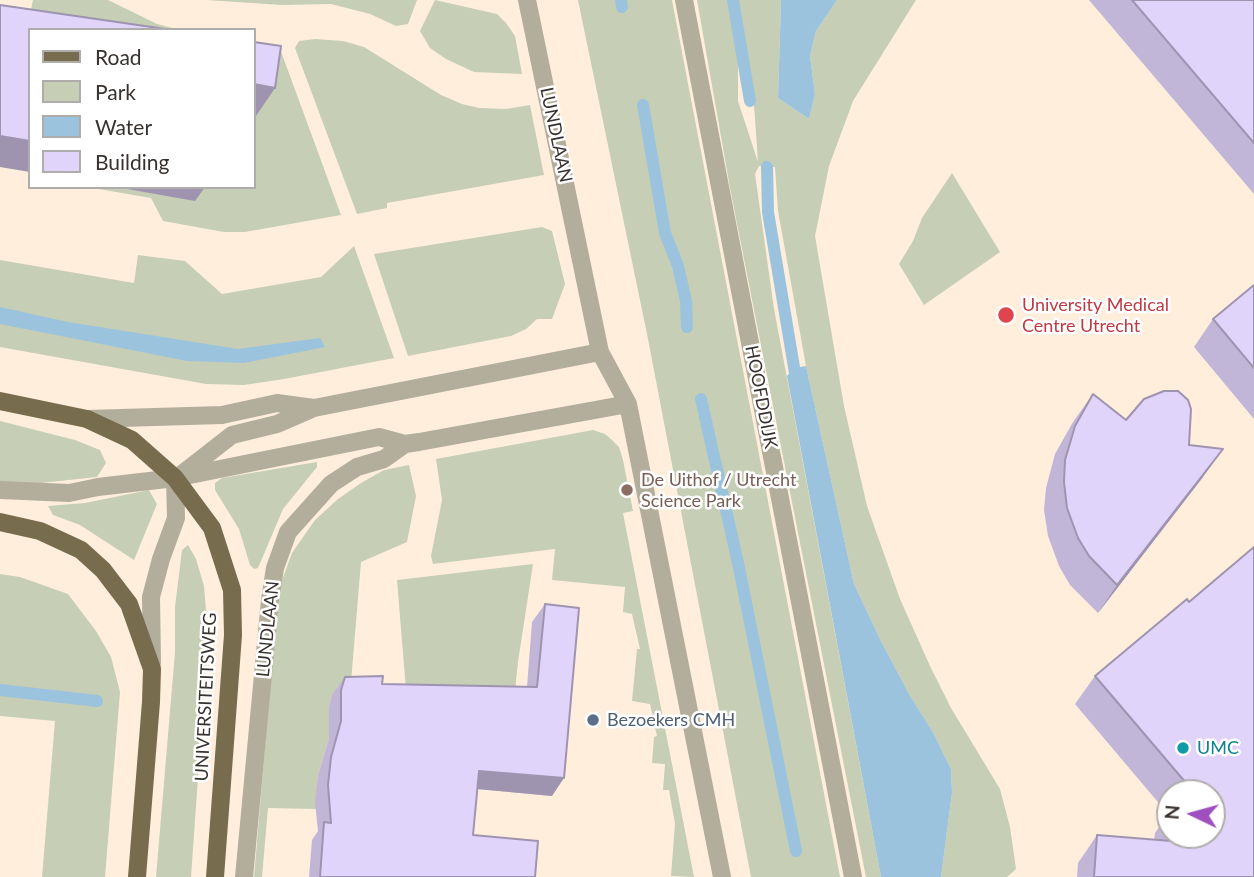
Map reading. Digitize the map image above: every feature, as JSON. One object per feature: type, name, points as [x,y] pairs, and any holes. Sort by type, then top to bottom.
[{"type":"main road","name":"UNIVERSITEITSWEG","points":[[0,401],[87,419],[132,440],[175,478],[212,528],[232,590],[233,635],[215,877]]},
{"type":"main road","points":[[0,522],[40,531],[80,550],[103,570],[129,604],[152,669],[137,877]]},
{"type":"street","name":"LUNDLAAN","points":[[527,0],[600,352],[628,404],[722,877]]},
{"type":"street","name":"HOOFDDIJK","points":[[684,0],[853,877]]},
{"type":"street","points":[[152,669],[151,597],[166,541],[176,518],[175,478],[232,435],[277,424],[314,408],[600,352]]},
{"type":"street","points":[[87,419],[222,415],[277,403],[314,408]]},
{"type":"street","name":"LUNDLAAN","points":[[0,490],[69,493],[175,478],[379,437],[405,444],[628,404]]},
{"type":"street","name":"LUNDLAAN","points":[[244,877],[270,600],[275,568],[288,532],[331,484],[357,467],[384,459],[405,444]]},
{"type":"shaded area","name":"De Uithof / Utrecht Science Park","points":[[0,0],[1254,0],[1254,877],[0,877]]},
{"type":"green space","points":[[33,0],[108,0],[157,24],[172,28],[28,28],[25,39]]},
{"type":"green space","points":[[206,0],[417,0],[408,24],[396,26],[370,14],[331,4],[282,5]]},
{"type":"green space","points":[[435,0],[497,14],[515,36],[522,74],[474,72],[430,48],[420,31]]},
{"type":"green space","points":[[578,0],[672,0],[840,877],[751,877],[648,339]]},
{"type":"green space","points":[[697,0],[781,0],[778,98],[809,119],[815,94],[810,56],[816,31],[837,0],[916,0],[853,101],[829,166],[815,236],[844,406],[867,506],[900,599],[930,666],[951,708],[1000,789],[1010,827],[1016,869],[1007,877],[941,877],[952,793],[951,769],[881,641],[854,584],[806,366],[778,211],[775,167],[759,166],[755,174],[774,309],[881,877],[866,877],[730,188]],"holes":[[[738,21],[753,90],[758,162],[738,101]]]},
{"type":"green space","points":[[299,41],[343,41],[364,47],[441,95],[462,104],[506,109],[530,105],[544,175],[387,203],[387,208],[357,214],[295,48]]},
{"type":"green space","points":[[279,46],[341,215],[245,232],[224,232],[163,221],[151,198],[99,189],[256,189],[256,109]]},
{"type":"green space","points":[[952,173],[1000,252],[924,305],[899,264],[913,241],[922,218]]},
{"type":"green space","points":[[542,227],[552,231],[565,284],[552,319],[537,319],[526,329],[511,336],[408,356],[374,254]]},
{"type":"green space","points":[[354,246],[394,358],[244,385],[206,384],[0,347],[0,260],[134,283],[138,255],[185,261],[222,294],[321,277]]},
{"type":"green space","points":[[0,421],[75,440],[100,450],[106,463],[97,477],[22,485],[0,482]]},
{"type":"green space","points":[[593,430],[605,434],[619,447],[623,460],[633,511],[623,513],[694,877],[671,876],[675,824],[669,790],[663,790],[665,764],[652,763],[654,737],[657,736],[650,704],[632,701],[637,649],[640,649],[632,614],[623,612],[625,587],[552,580],[555,549],[433,564],[431,556],[442,500],[436,459]]},
{"type":"green space","points":[[317,462],[317,467],[283,509],[258,568],[254,569],[250,565],[239,529],[215,490],[215,483],[222,478]]},
{"type":"green space","points":[[409,465],[416,496],[407,542],[361,562],[350,694],[333,698],[330,702],[329,738],[318,775],[316,809],[268,808],[262,877],[254,877],[281,583],[292,553],[315,520],[338,499],[384,470]]},
{"type":"green space","points":[[149,490],[157,504],[134,560],[80,525],[53,515],[48,506],[85,503]]},
{"type":"green space","points":[[188,545],[196,559],[204,586],[208,636],[191,877],[156,877],[175,652],[175,607],[182,550]]},
{"type":"green space","points":[[533,564],[518,662],[510,739],[407,702],[397,580]]},
{"type":"green space","points":[[0,574],[20,577],[68,594],[96,631],[111,657],[120,692],[105,877],[42,877],[55,721],[0,716]]},
{"type":"water","points":[[781,0],[837,0],[816,31],[810,56],[815,94],[809,119],[778,98]]},
{"type":"water","points":[[0,307],[68,322],[238,349],[320,338],[325,347],[244,363],[187,361],[0,324]]},
{"type":"water","points":[[806,366],[854,584],[881,641],[951,769],[952,793],[941,877],[881,877],[787,376],[794,368]]},
{"type":"building","points":[[1132,0],[1254,0],[1254,143]]},
{"type":"building","points":[[0,5],[158,28],[28,28],[28,141],[0,136]]},
{"type":"building","points":[[256,42],[281,46],[275,88],[256,84]]},
{"type":"building","points":[[1254,285],[1254,368],[1213,319]]},
{"type":"building","points":[[1164,391],[1178,391],[1188,400],[1191,409],[1189,445],[1223,449],[1117,585],[1089,556],[1078,538],[1067,508],[1065,460],[1075,426],[1093,394],[1126,420],[1144,399]]},
{"type":"building","name":"UMC","points":[[1254,547],[1254,877],[1094,877],[1097,835],[1156,840],[1156,849],[1226,849],[1226,779],[1183,779],[1095,676],[1187,599],[1189,602]]},
{"type":"building","points":[[545,604],[579,608],[564,778],[479,771],[473,835],[538,841],[535,877],[320,877],[324,822],[331,823],[328,785],[331,757],[341,721],[341,690],[345,677],[383,676],[382,684],[537,687]]},
{"type":"waterway","points":[[621,0],[622,7]]},
{"type":"waterway","points":[[733,0],[750,101]]},
{"type":"waterway","points":[[643,105],[665,233],[678,266],[686,301],[687,327]]},
{"type":"waterway","points":[[767,167],[768,212],[797,385]]},
{"type":"waterway","points":[[701,399],[738,563],[796,851]]},
{"type":"waterway","points":[[0,690],[97,701]]},
{"type":"place","name":"University Medical Centre Utrecht","points":[[1006,315]]},
{"type":"place","name":"De Uithof / Utrecht Science Park","points":[[627,490]]},
{"type":"place","name":"Bezoekers CMH","points":[[593,720]]},
{"type":"place","name":"UMC","points":[[1183,748]]}]
